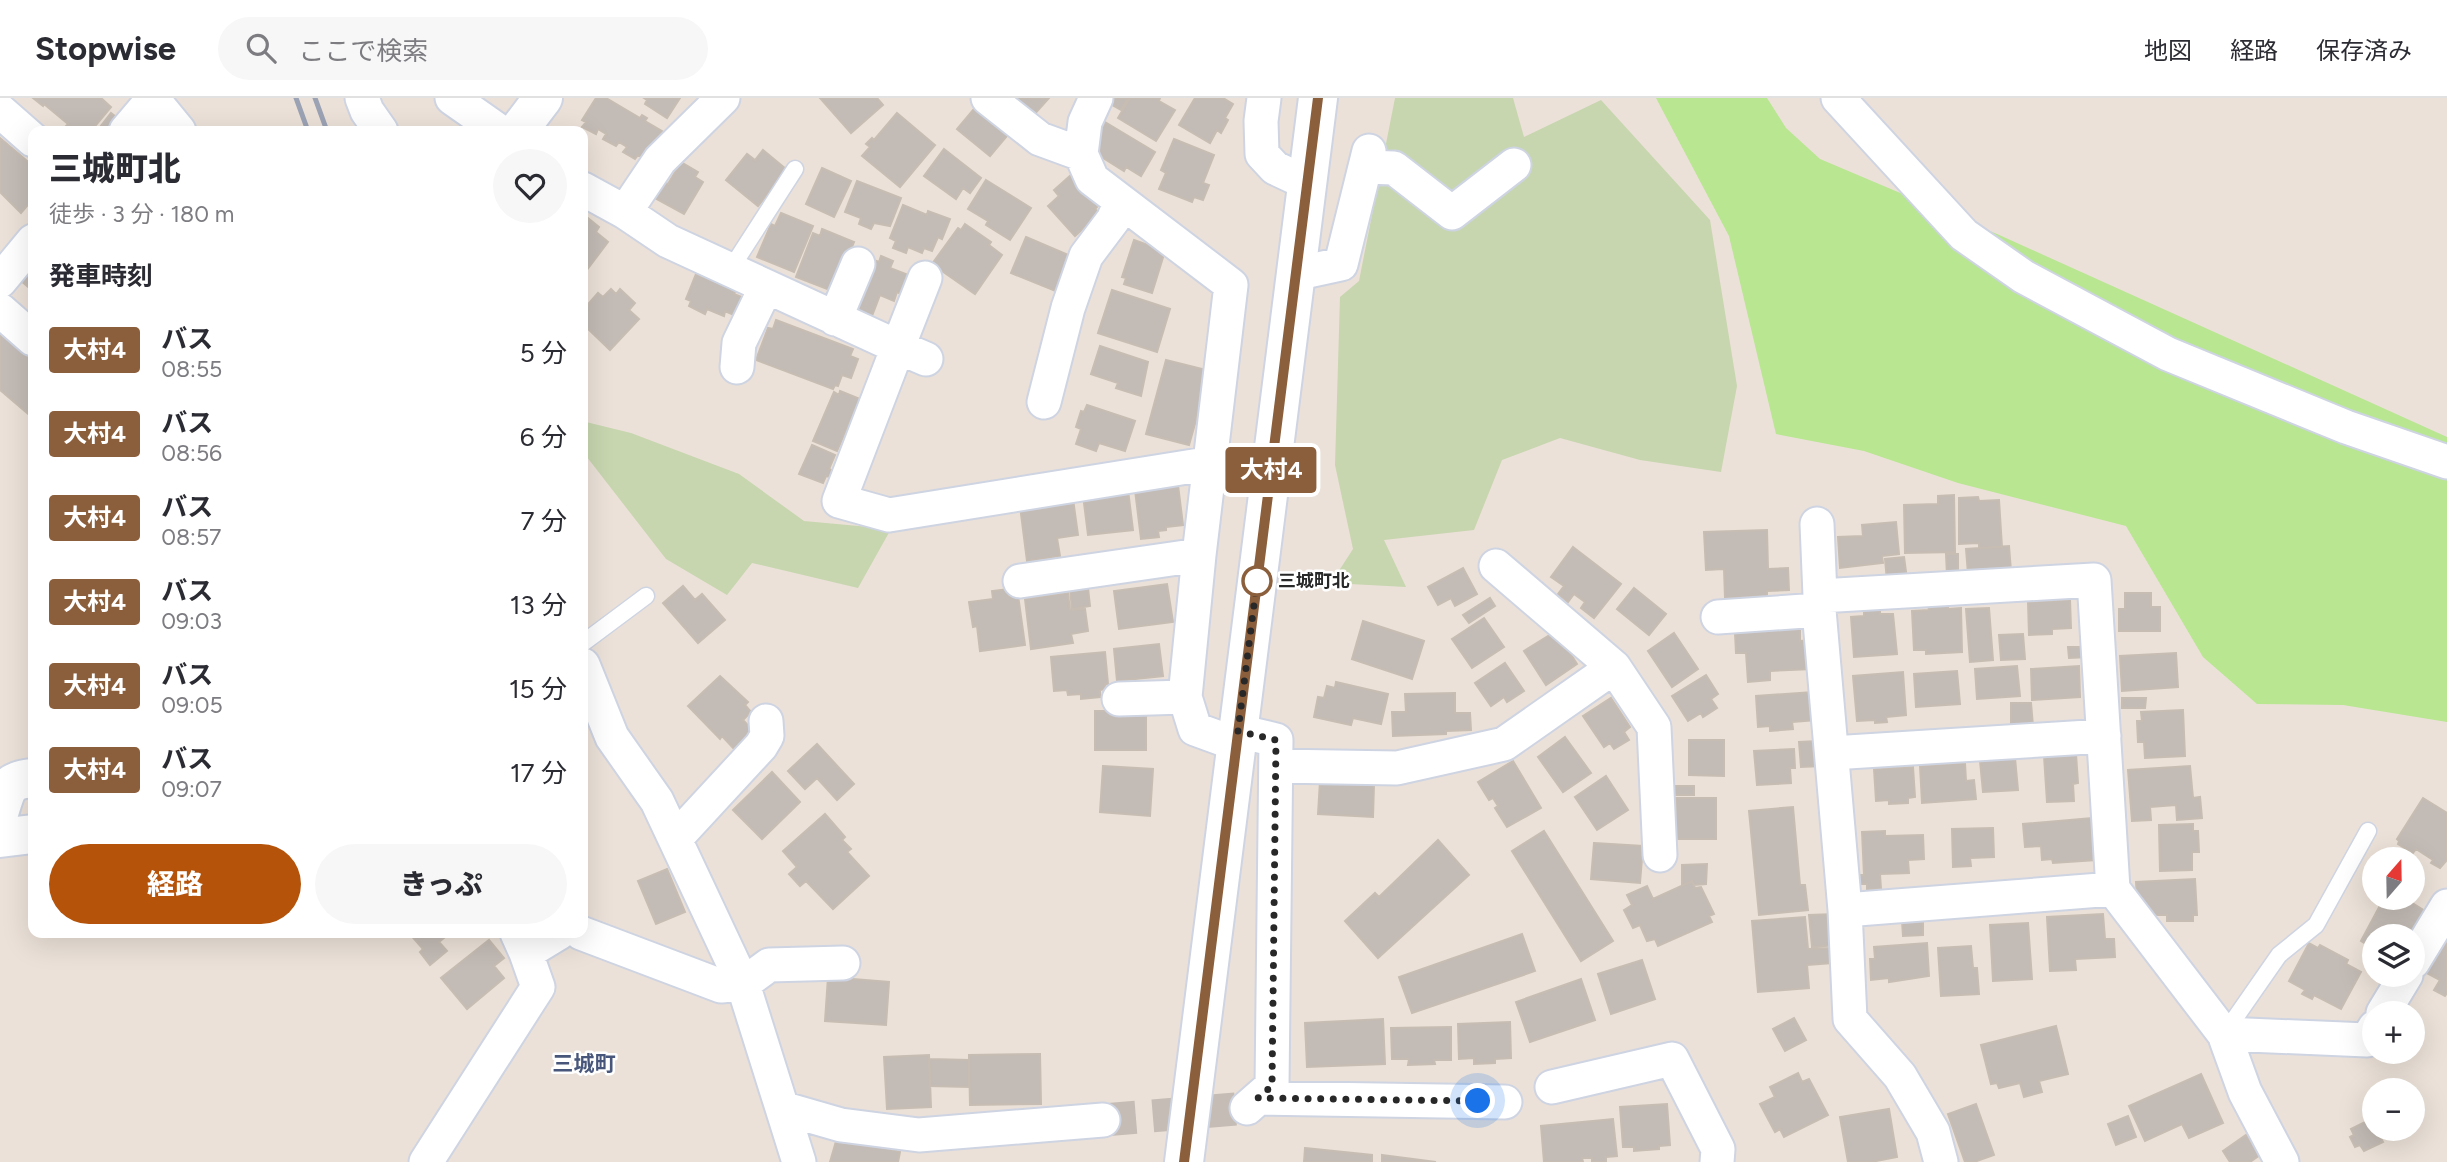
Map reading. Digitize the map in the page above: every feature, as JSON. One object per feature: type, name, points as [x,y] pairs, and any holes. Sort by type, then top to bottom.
[{"type":"main road","points":[[522,126],[543,98]]},
{"type":"main road","points":[[1184,1162],[1318,98]]},
{"type":"main road","points":[[0,810],[7,788],[17,779],[28,778]]},
{"type":"main road","points":[[0,838],[28,835]]},
{"type":"street","points":[[362,98],[378,126]]},
{"type":"street","points":[[452,98],[492,126]]},
{"type":"street","points":[[625,212],[660,160],[723,98]]},
{"type":"street","points":[[988,98],[1040,139],[1081,153]]},
{"type":"street","points":[[1264,98],[1261,121],[1262,154],[1275,168],[1307,183]]},
{"type":"street","points":[[1838,98],[1964,235],[2024,277],[2168,354],[2346,427],[2447,462]]},
{"type":"street","points":[[130,126],[153,99],[175,126]]},
{"type":"street","points":[[1090,103],[1081,153],[1092,179],[1231,285],[1185,697],[1195,729],[1237,738],[1276,740],[1272,1086],[1252,1103],[1505,1102]]},
{"type":"street","points":[[0,111],[28,136]]},
{"type":"street","points":[[1296,274],[1341,264],[1367,159],[1394,168],[1452,213],[1514,165]]},
{"type":"street","points":[[588,192],[625,212],[668,241],[912,353]]},
{"type":"street","points":[[1044,402],[1068,308],[1086,256],[1113,220],[1121,202]]},
{"type":"street","points":[[835,318],[858,264]]},
{"type":"street","points":[[925,278],[912,353],[839,501],[889,515],[1212,463]]},
{"type":"street","points":[[737,367],[739,343],[766,287]]},
{"type":"street","points":[[0,310],[28,335]]},
{"type":"street","points":[[1816,524],[1819,603],[1845,910],[1850,1019],[1900,1076],[1933,1132],[1941,1162]]},
{"type":"street","points":[[1020,581],[1199,555]]},
{"type":"street","points":[[1496,566],[1614,667],[1654,727],[1660,855]]},
{"type":"street","points":[[1718,617],[1819,603],[2094,580],[2113,889],[2224,1034],[2245,1092],[2282,1162]]},
{"type":"street","points":[[1276,766],[1397,768],[1504,744],[1614,667]]},
{"type":"street","points":[[588,677],[612,737],[657,801],[743,984],[799,1162]]},
{"type":"street","points":[[1119,699],[1185,697]]},
{"type":"street","points":[[675,839],[761,746],[767,736],[766,721]]},
{"type":"street","points":[[1832,753],[2104,736]]},
{"type":"street","points":[[1845,910],[2113,889]]},
{"type":"street","points":[[2425,943],[2446,909]]},
{"type":"street","points":[[588,936],[721,986],[743,984],[769,965],[842,963]]},
{"type":"street","points":[[426,1162],[538,987],[521,943],[540,938]]},
{"type":"street","points":[[2224,1034],[2362,1040]]},
{"type":"street","points":[[1552,1087],[1672,1059],[1718,1149],[1717,1162]]},
{"type":"street","points":[[782,1108],[841,1125],[919,1135],[1103,1121]]},
{"type":"lane","points":[[730,270],[795,169]]},
{"type":"lane","points":[[588,639],[646,596]]},
{"type":"lane","points":[[2224,1034],[2279,955],[2316,926],[2368,831]]},
{"type":"green space","points":[[1395,98],[1513,98],[1524,137],[1601,100],[1710,220],[1737,386],[1721,472],[1640,460],[1560,438],[1502,460],[1474,530],[1384,540],[1406,587],[1331,583],[1353,549],[1335,465],[1340,297],[1359,281]]},
{"type":"green space","points":[[1656,98],[1767,98],[1786,128],[1820,159],[1997,234],[2447,437],[2447,722],[2343,705],[2257,704],[2203,657],[2126,526],[1958,483],[1864,451],[1776,434],[1729,236]]},
{"type":"green space","points":[[588,422],[631,433],[739,474],[804,521],[891,529],[858,588],[752,563],[727,595],[666,559],[588,458]]},
{"type":"building","points":[[33,98],[101,98],[111,107],[95,126],[66,126],[68,124],[44,104],[43,106]]},
{"type":"building","points":[[596,98],[606,98],[640,118],[642,115],[647,118],[645,121],[662,131],[645,159],[638,155],[635,159],[623,152],[627,147],[619,142],[616,146],[603,139],[606,134],[598,129],[596,134],[588,130],[588,126],[583,126],[586,122],[582,120]]},
{"type":"building","points":[[644,98],[680,98],[667,118],[645,104],[647,100]]},
{"type":"building","points":[[820,98],[877,98],[883,105],[851,133]]},
{"type":"building","points":[[1002,98],[1049,98],[1032,117]]},
{"type":"building","points":[[1109,98],[1128,98],[1121,110],[1107,102]]},
{"type":"building","points":[[1130,98],[1160,98],[1159,101],[1175,110],[1156,141],[1118,118]]},
{"type":"building","points":[[1195,98],[1223,98],[1233,104],[1221,133],[1217,130],[1210,143],[1179,125]]},
{"type":"building","points":[[979,103],[1012,130],[990,156],[957,129]]},
{"type":"building","points":[[111,113],[120,120],[115,126],[101,126]]},
{"type":"building","points":[[897,113],[935,145],[900,187],[862,156],[870,147],[866,144],[872,138],[874,140]]},
{"type":"building","points":[[1105,122],[1155,152],[1141,176],[1126,167],[1124,171],[1095,153],[1100,145],[1094,141]]},
{"type":"building","points":[[0,138],[28,162],[28,205],[21,213],[0,192]]},
{"type":"building","points":[[1174,139],[1214,155],[1203,183],[1209,185],[1203,200],[1194,197],[1192,202],[1159,189],[1166,173],[1161,170]]},
{"type":"building","points":[[944,149],[981,178],[970,193],[963,188],[956,199],[924,176]]},
{"type":"building","points":[[763,150],[787,170],[758,206],[726,180],[747,154],[755,160]]},
{"type":"building","points":[[681,162],[698,172],[695,177],[703,182],[684,214],[655,198],[664,182],[668,184]]},
{"type":"building","points":[[822,168],[851,181],[834,217],[806,204]]},
{"type":"building","points":[[1071,175],[1098,206],[1095,209],[1099,213],[1088,229],[1085,227],[1075,236],[1048,206],[1059,196],[1054,190]]},
{"type":"building","points":[[986,180],[1031,208],[1010,240],[986,225],[988,221],[968,209]]},
{"type":"building","points":[[857,181],[901,198],[890,226],[874,223],[871,229],[859,224],[861,218],[845,212]]},
{"type":"building","points":[[903,205],[927,215],[928,211],[950,219],[942,239],[938,237],[932,251],[924,248],[922,253],[908,247],[906,253],[893,248],[896,241],[890,238]]},
{"type":"building","points":[[781,213],[813,226],[794,272],[757,257],[771,224],[775,226]]},
{"type":"building","points":[[588,218],[599,227],[596,232],[608,242],[588,268]]},
{"type":"building","points":[[965,224],[991,242],[989,245],[1002,255],[975,294],[932,264],[958,228],[961,230]]},
{"type":"building","points":[[822,229],[854,242],[851,249],[855,250],[835,292],[796,277],[813,233],[820,236]]},
{"type":"building","points":[[1026,237],[1073,257],[1058,292],[1011,273]]},
{"type":"building","points":[[1134,240],[1165,251],[1152,293],[1124,284],[1126,278],[1122,277]]},
{"type":"building","points":[[881,256],[893,261],[890,268],[911,276],[903,295],[897,292],[894,301],[880,295],[872,316],[850,307],[869,258],[879,262]]},
{"type":"building","points":[[28,273],[28,287],[21,281]]},
{"type":"building","points":[[696,274],[736,290],[734,294],[744,298],[736,316],[725,311],[724,316],[707,309],[705,314],[689,306],[691,301],[686,299]]},
{"type":"building","points":[[611,289],[616,294],[620,289],[635,303],[629,310],[639,319],[610,350],[588,329],[588,304],[598,293],[603,297]]},
{"type":"building","points":[[1112,290],[1170,309],[1157,352],[1098,333]]},
{"type":"building","points":[[776,320],[853,349],[850,356],[858,359],[851,378],[842,375],[838,386],[835,385],[833,389],[756,360],[768,328],[773,329]]},
{"type":"building","points":[[0,333],[28,357],[28,414],[0,390]]},
{"type":"building","points":[[1100,346],[1148,362],[1141,396],[1116,388],[1118,383],[1091,374]]},
{"type":"building","points":[[1166,360],[1210,371],[1189,445],[1146,434]]},
{"type":"building","points":[[840,391],[860,399],[837,451],[813,441],[834,392],[839,395]]},
{"type":"building","points":[[1087,405],[1135,421],[1125,451],[1099,443],[1096,451],[1076,444],[1081,429],[1076,427],[1081,411],[1084,412]]},
{"type":"building","points":[[812,445],[835,455],[829,469],[833,471],[830,477],[826,476],[823,483],[799,474]]},
{"type":"building","points":[[1178,485],[1183,525],[1158,531],[1159,537],[1141,539],[1135,490]]},
{"type":"building","points":[[1128,490],[1133,530],[1088,535],[1083,495]]},
{"type":"building","points":[[1954,495],[1955,552],[1905,553],[1904,505],[1938,504],[1938,496]]},
{"type":"building","points":[[1978,497],[1979,501],[1999,500],[2002,547],[1979,548],[1979,543],[1959,544],[1959,498]]},
{"type":"building","points":[[1073,499],[1078,535],[1057,538],[1060,556],[1027,561],[1020,506]]},
{"type":"building","points":[[1896,522],[1899,554],[1882,556],[1883,563],[1840,568],[1838,537],[1863,536],[1862,525]]},
{"type":"building","points":[[1767,530],[1768,569],[1788,568],[1789,590],[1767,591],[1767,596],[1725,598],[1724,569],[1706,570],[1704,532]]},
{"type":"building","points":[[2009,546],[2011,571],[1968,574],[1966,549]]},
{"type":"building","points":[[1573,547],[1621,584],[1594,618],[1581,608],[1585,602],[1574,594],[1568,602],[1558,594],[1564,586],[1551,577]]},
{"type":"building","points":[[1946,554],[1958,554],[1958,576],[1947,575]]},
{"type":"building","points":[[1904,557],[1907,579],[1887,581],[1885,559]]},
{"type":"building","points":[[1463,568],[1477,594],[1455,606],[1451,598],[1438,605],[1428,587]]},
{"type":"building","points":[[1167,584],[1173,622],[1119,629],[1114,591]]},
{"type":"building","points":[[683,586],[695,600],[702,594],[725,620],[698,643],[663,603]]},
{"type":"building","points":[[1088,588],[1090,606],[1072,609],[1070,589]]},
{"type":"building","points":[[1634,588],[1666,614],[1649,635],[1617,609]]},
{"type":"building","points":[[1008,589],[1009,596],[1018,595],[1025,645],[980,651],[977,626],[973,627],[969,602],[993,599],[992,591]]},
{"type":"building","points":[[1068,593],[1070,610],[1085,609],[1088,631],[1071,634],[1073,643],[1031,649],[1025,599]]},
{"type":"building","points":[[2125,593],[2151,593],[2151,607],[2160,607],[2160,631],[2119,631],[2119,609],[2125,609]]},
{"type":"building","points":[[1490,598],[1495,606],[1469,623],[1463,615]]},
{"type":"building","points":[[2070,600],[2071,628],[2052,629],[2052,634],[2029,635],[2028,602]]},
{"type":"building","points":[[1948,604],[1948,609],[1961,608],[1962,652],[1926,654],[1926,650],[1914,650],[1912,611],[1929,610],[1928,605]]},
{"type":"building","points":[[1989,608],[1993,660],[1970,662],[1966,609]]},
{"type":"building","points":[[1880,609],[1880,614],[1893,614],[1897,654],[1854,657],[1851,617],[1864,616],[1864,610]]},
{"type":"building","points":[[1484,618],[1504,647],[1472,668],[1452,639]]},
{"type":"building","points":[[1363,621],[1424,641],[1412,679],[1352,659]]},
{"type":"building","points":[[1800,629],[1800,641],[1810,640],[1812,669],[1770,671],[1770,680],[1748,682],[1746,653],[1736,653],[1735,633]]},
{"type":"building","points":[[1556,631],[1577,664],[1546,685],[1524,651]]},
{"type":"building","points":[[1674,633],[1698,669],[1672,687],[1648,651]]},
{"type":"building","points":[[2023,634],[2025,659],[2001,660],[1999,635]]},
{"type":"building","points":[[1159,644],[1163,676],[1117,681],[1114,649]]},
{"type":"building","points":[[2068,647],[2090,647],[2090,657],[2069,658]]},
{"type":"building","points":[[1105,652],[1108,684],[1105,684],[1106,689],[1100,690],[1100,697],[1081,699],[1081,694],[1068,695],[1067,690],[1054,691],[1051,657]]},
{"type":"building","points":[[2176,653],[2178,687],[2122,691],[2120,656]]},
{"type":"building","points":[[1505,663],[1524,691],[1507,702],[1504,697],[1491,706],[1475,683]]},
{"type":"building","points":[[2017,666],[2020,696],[1977,699],[1975,669]]},
{"type":"building","points":[[2079,666],[2080,697],[2032,700],[2031,669]]},
{"type":"building","points":[[1957,671],[1960,704],[1916,707],[1914,674]]},
{"type":"building","points":[[1903,672],[1906,715],[1886,717],[1887,722],[1857,721],[1853,676]]},
{"type":"building","points":[[1706,675],[1718,694],[1711,699],[1717,708],[1703,717],[1701,713],[1688,721],[1672,696]]},
{"type":"building","points":[[720,676],[748,702],[745,705],[751,712],[743,720],[755,733],[736,751],[722,736],[720,739],[688,706]]},
{"type":"building","points":[[1336,682],[1388,694],[1381,724],[1353,718],[1351,725],[1314,717],[1318,697],[1324,698],[1327,686],[1335,688]]},
{"type":"building","points":[[1813,692],[1816,720],[1792,722],[1793,729],[1770,731],[1770,726],[1758,727],[1756,696]]},
{"type":"building","points":[[1455,693],[1455,713],[1470,713],[1471,730],[1393,736],[1392,712],[1406,712],[1405,694]]},
{"type":"building","points":[[1611,698],[1630,727],[1624,732],[1629,740],[1614,749],[1610,743],[1604,747],[1583,716]]},
{"type":"building","points":[[2122,698],[2146,698],[2145,708],[2122,708]]},
{"type":"building","points":[[2011,703],[2031,703],[2033,726],[2011,726]]},
{"type":"building","points":[[2183,710],[2185,756],[2145,758],[2144,742],[2138,742],[2137,721],[2142,721],[2141,712]]},
{"type":"building","points":[[1095,711],[1146,711],[1146,750],[1095,750]]},
{"type":"building","points":[[1565,737],[1591,773],[1563,792],[1538,757]]},
{"type":"building","points":[[1689,740],[1724,740],[1724,776],[1689,775]]},
{"type":"building","points":[[1819,741],[1821,766],[1801,767],[1799,742]]},
{"type":"building","points":[[817,744],[854,784],[837,800],[817,778],[805,789],[788,771]]},
{"type":"building","points":[[1794,749],[1795,768],[1790,768],[1791,783],[1757,785],[1754,751]]},
{"type":"building","points":[[2076,754],[2078,783],[2073,784],[2074,801],[2047,802],[2044,756]]},
{"type":"building","points":[[2015,758],[2018,790],[1983,792],[1980,761]]},
{"type":"building","points":[[1513,761],[1541,808],[1507,827],[1495,808],[1498,806],[1493,798],[1489,800],[1478,782]]},
{"type":"building","points":[[1965,763],[1966,781],[1974,780],[1976,799],[1922,803],[1920,766]]},
{"type":"building","points":[[1103,766],[1153,769],[1150,816],[1100,812]]},
{"type":"building","points":[[2190,766],[2193,798],[2200,797],[2202,818],[2177,820],[2176,805],[2150,807],[2151,820],[2132,821],[2128,770]]},
{"type":"building","points":[[1913,767],[1915,797],[1908,798],[1908,803],[1889,804],[1889,800],[1876,801],[1874,769]]},
{"type":"building","points":[[772,772],[800,802],[762,839],[733,810]]},
{"type":"building","points":[[1606,776],[1628,810],[1597,830],[1575,797]]},
{"type":"building","points":[[1320,781],[1374,784],[1373,817],[1318,814]]},
{"type":"building","points":[[1674,786],[1694,786],[1694,795],[1674,795]]},
{"type":"building","points":[[1676,798],[1716,798],[1716,839],[1676,839]]},
{"type":"building","points":[[2423,798],[2447,813],[2447,860],[2440,868],[2431,863],[2433,860],[2426,855],[2426,847],[2403,847],[2398,844],[2397,839]]},
{"type":"building","points":[[1793,807],[1800,885],[1805,885],[1808,910],[1759,915],[1749,811]]},
{"type":"building","points":[[825,814],[845,837],[842,840],[851,849],[847,852],[869,876],[833,909],[806,881],[800,886],[789,874],[797,867],[783,851]]},
{"type":"building","points":[[2092,818],[2096,860],[2053,863],[2052,859],[2042,860],[2041,846],[2025,847],[2023,824]]},
{"type":"building","points":[[2193,824],[2193,831],[2198,831],[2199,852],[2192,852],[2192,870],[2160,871],[2159,825]]},
{"type":"building","points":[[1993,828],[1994,857],[1970,858],[1971,866],[1953,867],[1952,829]]},
{"type":"building","points":[[1544,831],[1613,941],[1581,961],[1512,851]]},
{"type":"building","points":[[1885,831],[1885,836],[1923,835],[1924,859],[1908,860],[1909,873],[1880,874],[1881,889],[1867,889],[1867,884],[1860,884],[1860,875],[1864,875],[1862,832]]},
{"type":"building","points":[[1438,840],[1469,875],[1378,958],[1345,921],[1375,893],[1379,897]]},
{"type":"building","points":[[1594,843],[1643,846],[1640,883],[1591,879]]},
{"type":"building","points":[[1707,864],[1706,884],[1694,885],[1692,881],[1682,886],[1682,865]]},
{"type":"building","points":[[667,869],[685,912],[656,924],[638,881]]},
{"type":"building","points":[[2195,879],[2197,915],[2193,915],[2193,921],[2167,921],[2167,915],[2152,915],[2152,911],[2138,912],[2136,882]]},
{"type":"building","points":[[1692,881],[1695,888],[1701,887],[1714,914],[1709,916],[1712,922],[1658,946],[1655,939],[1647,941],[1640,925],[1633,928],[1624,910],[1632,905],[1627,895],[1647,886],[1653,899]]},
{"type":"building","points":[[2378,910],[2424,910],[2430,914],[2422,924],[2370,924]]},
{"type":"building","points":[[1835,914],[1838,945],[1812,947],[1809,915]]},
{"type":"building","points":[[2103,914],[2105,939],[2114,939],[2115,957],[2075,959],[2076,970],[2050,971],[2047,917]]},
{"type":"building","points":[[1805,917],[1808,949],[1831,948],[1832,963],[1807,965],[1809,988],[1758,992],[1752,921]]},
{"type":"building","points":[[1923,920],[1923,935],[1903,936],[1902,921]]},
{"type":"building","points":[[2028,923],[2032,979],[1993,981],[1990,925]]},
{"type":"building","points":[[2447,933],[2445,996],[2434,990],[2440,980],[2425,972]]},
{"type":"building","points":[[1522,934],[1535,971],[1412,1013],[1399,977]]},
{"type":"building","points":[[413,938],[444,938],[439,942],[447,951],[430,965],[420,952],[423,949]]},
{"type":"building","points":[[489,940],[504,958],[494,966],[504,978],[467,1009],[441,978]]},
{"type":"building","points":[[1927,943],[1929,976],[1889,982],[1889,978],[1871,980],[1870,959],[1875,959],[1874,947]]},
{"type":"building","points":[[2309,943],[2318,948],[2320,945],[2348,960],[2346,964],[2361,972],[2341,1009],[2314,995],[2312,999],[2302,994],[2305,990],[2289,981]]},
{"type":"building","points":[[1971,946],[1973,968],[1977,968],[1979,994],[1941,996],[1938,948]]},
{"type":"building","points":[[1642,960],[1655,999],[1611,1014],[1598,974]]},
{"type":"building","points":[[828,977],[889,982],[886,1025],[825,1021]]},
{"type":"building","points":[[1581,979],[1595,1020],[1530,1042],[1516,1002]]},
{"type":"building","points":[[1794,1018],[1806,1040],[1785,1051],[1773,1029]]},
{"type":"building","points":[[1383,1019],[1385,1064],[1307,1067],[1305,1023]]},
{"type":"building","points":[[1510,1022],[1511,1058],[1495,1059],[1495,1063],[1474,1064],[1474,1058],[1459,1059],[1458,1024]]},
{"type":"building","points":[[2056,1026],[2068,1074],[2039,1081],[2042,1092],[2024,1097],[2020,1083],[1999,1088],[1997,1083],[1991,1084],[1981,1045]]},
{"type":"building","points":[[1451,1027],[1451,1060],[1434,1060],[1435,1064],[1408,1065],[1409,1059],[1392,1059],[1391,1028]]},
{"type":"building","points":[[1040,1054],[1041,1104],[970,1105],[969,1055]]},
{"type":"building","points":[[929,1055],[931,1107],[887,1109],[884,1057]]},
{"type":"building","points":[[929,1059],[969,1060],[969,1087],[930,1086]]},
{"type":"building","points":[[1798,1073],[1802,1082],[1809,1079],[1828,1115],[1784,1137],[1780,1129],[1775,1132],[1760,1104],[1775,1097],[1770,1087]]},
{"type":"building","points":[[2201,1074],[2223,1123],[2189,1138],[2182,1124],[2145,1141],[2129,1106]]},
{"type":"building","points":[[1667,1104],[1670,1145],[1659,1146],[1659,1149],[1634,1151],[1634,1147],[1623,1147],[1620,1107]]},
{"type":"building","points":[[1976,1104],[1994,1155],[1974,1162],[1965,1162],[1948,1114]]},
{"type":"building","points":[[1889,1109],[1897,1157],[1871,1162],[1848,1162],[1840,1117]]},
{"type":"building","points":[[2128,1116],[2136,1137],[2116,1145],[2108,1124]]},
{"type":"building","points":[[1613,1119],[1617,1156],[1606,1157],[1606,1162],[1592,1162],[1592,1158],[1582,1158],[1583,1162],[1544,1162],[1541,1126]]},
{"type":"building","points":[[2362,1124],[2362,1141],[2383,1142],[2364,1151],[2360,1145],[2355,1147],[2350,1137],[2354,1135],[2351,1129]]},
{"type":"building","points":[[2246,1135],[2260,1155],[2250,1162],[2230,1162],[2223,1151]]},
{"type":"building","points":[[847,1137],[900,1152],[898,1162],[830,1162],[837,1138]]},
{"type":"building","points":[[1305,1148],[1372,1155],[1372,1162],[1304,1162]]},
{"type":"building","points":[[1382,1155],[1436,1162],[1382,1162]]},
{"type":"tunnel","points":[[1103,1120],[1247,1108]]},
{"type":"railway","points":[[296,98],[306,126]]},
{"type":"railway","points":[[315,98],[325,126]]},
{"type":"bus line","name":"大村4","points":[[1184,1162],[1318,98]]},
{"type":"place","name":"三城町北","points":[[1257,581]]},
{"type":"district","name":"三城町","points":[[584,1064]]},
{"type":"route","points":[[1257,581],[1238,731],[1276,740],[1272,1086],[1258,1098],[1478,1101]]}]
